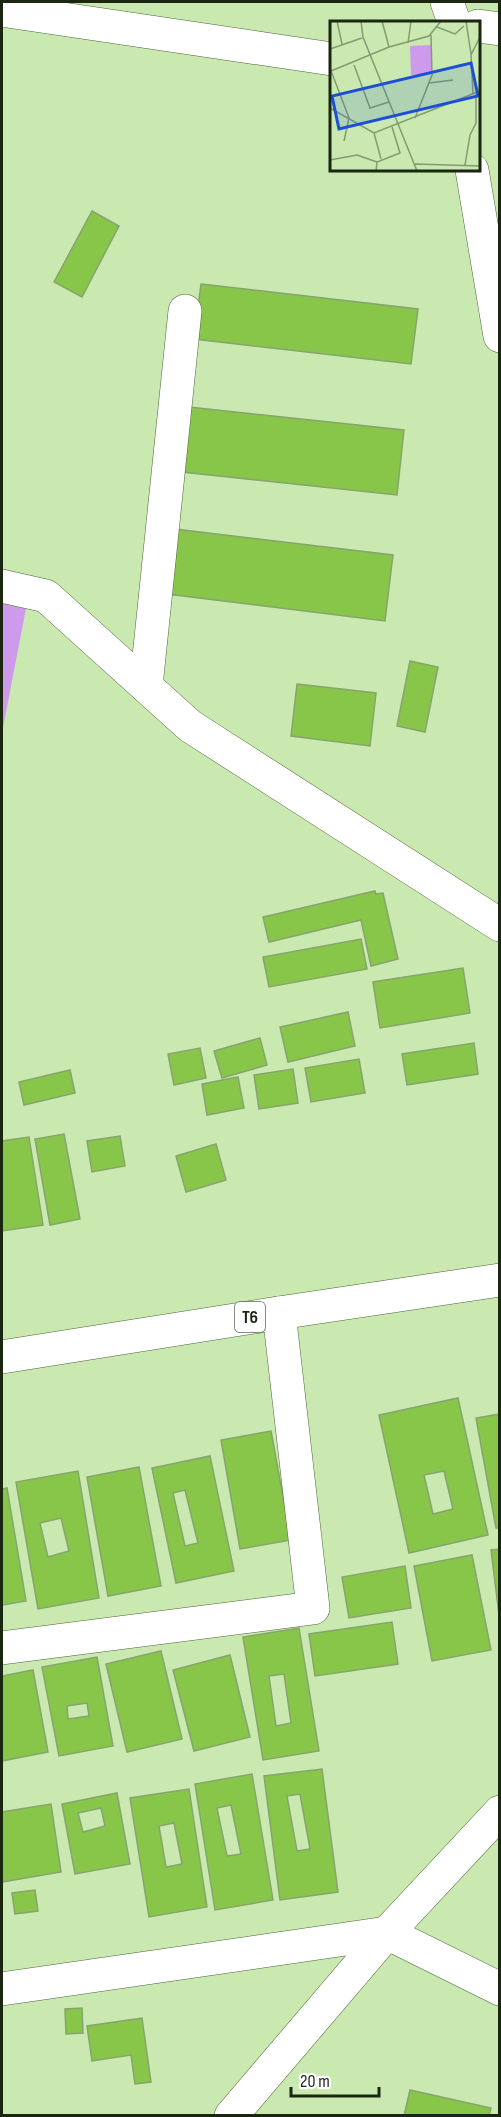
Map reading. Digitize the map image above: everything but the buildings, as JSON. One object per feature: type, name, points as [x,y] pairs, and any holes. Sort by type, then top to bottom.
[{"type":"main road","points":[[447,2],[454,21]]},
{"type":"main road","points":[[2,10],[330,60]]},
{"type":"main road","points":[[480,26],[500,29]]},
{"type":"main road","points":[[472,171],[500,336]]},
{"type":"main road","points":[[146,686],[185,311]]},
{"type":"main road","points":[[2,586],[45,596],[190,726],[500,925]]},
{"type":"main road","name":"T6","points":[[2,1357],[279,1312],[500,1280]]},
{"type":"main road","points":[[2,1648],[313,1608],[279,1312]]},
{"type":"main road","points":[[231,2115],[387,1933],[500,1812]]},
{"type":"main road","points":[[2,1989],[387,1933],[500,1989]]},
{"type":"shaded area","points":[[2,598],[27,603],[2,733]]}]
